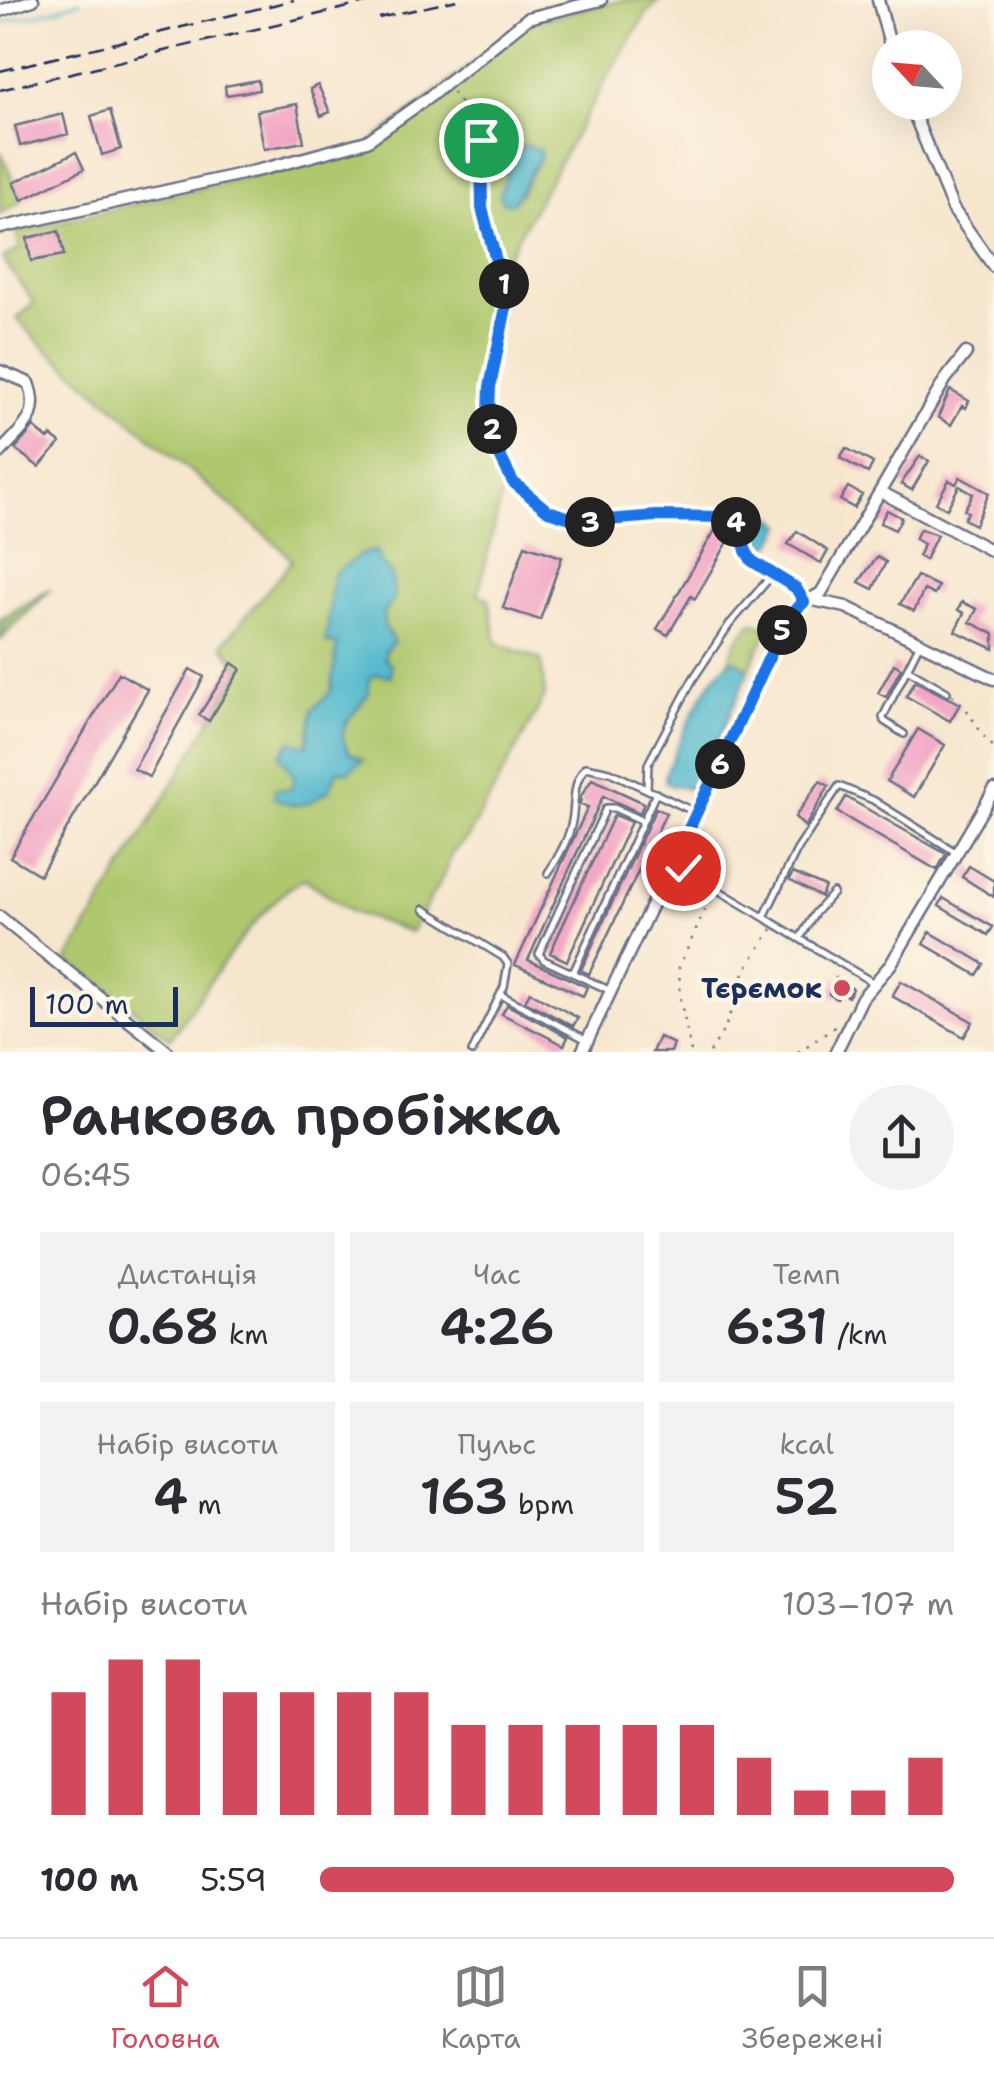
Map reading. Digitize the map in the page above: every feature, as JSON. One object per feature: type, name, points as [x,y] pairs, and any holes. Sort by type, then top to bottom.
[{"type":"street","points":[[0,12],[33,0]]},
{"type":"street","points":[[0,228],[343,150],[367,141],[528,18],[601,0]]},
{"type":"street","points":[[878,0],[886,30]]},
{"type":"street","points":[[916,120],[953,208],[994,267]]},
{"type":"street","points":[[584,1046],[788,617],[828,582],[945,380],[966,352]]},
{"type":"street","points":[[0,371],[29,383],[36,402],[34,414],[0,452]]},
{"type":"street","points":[[880,492],[994,552]]},
{"type":"street","points":[[809,601],[835,602],[994,679]]},
{"type":"street","points":[[836,1052],[873,983],[891,964],[993,792]]},
{"type":"street","points":[[0,918],[162,1050]]},
{"type":"lane","points":[[647,789],[648,764],[692,678],[729,625],[773,574],[809,601]]},
{"type":"lane","points":[[904,734],[884,722],[883,717],[920,643]]},
{"type":"lane","points":[[907,669],[947,692]]},
{"type":"lane","points":[[548,873],[566,842],[574,789],[586,767],[598,768],[698,813]]},
{"type":"lane","points":[[764,917],[796,850],[839,786],[874,800],[957,853]]},
{"type":"lane","points":[[573,973],[656,793]]},
{"type":"lane","points":[[612,991],[544,960],[539,954],[606,808],[643,821]]},
{"type":"lane","points":[[673,863],[873,983]]},
{"type":"lane","points":[[800,938],[814,913],[833,893]]},
{"type":"lane","points":[[424,909],[506,960],[508,972],[501,995],[472,1052]]},
{"type":"lane","points":[[501,995],[584,1046]]},
{"type":"path","points":[[446,83],[480,134],[482,208],[506,291],[507,310],[490,387],[489,413],[501,462],[515,485],[548,511],[580,522],[723,516],[739,525],[748,556],[773,574]]},
{"type":"path","points":[[947,692],[968,709],[994,748]]},
{"type":"path","points":[[691,1052],[680,996],[679,967],[714,886]]},
{"type":"path","points":[[710,1052],[725,1028],[748,964],[775,923]]},
{"type":"path","points":[[798,1052],[840,1024],[849,1024]]},
{"type":"green space","points":[[622,0],[660,0],[647,13],[609,74],[496,276],[503,288],[486,397],[486,425],[501,463],[502,494],[478,594],[489,599],[497,643],[541,660],[545,696],[468,837],[451,854],[447,869],[411,932],[352,912],[305,879],[270,905],[251,927],[170,1039],[67,961],[241,670],[222,645],[292,561],[44,347],[17,319],[34,303],[2,258],[20,249],[16,232],[362,150],[524,24]],"holes":[[[539,149],[540,155],[520,195],[503,184]],[[375,551],[380,563],[390,571],[395,598],[383,614],[391,636],[384,651],[385,660],[368,681],[369,693],[346,723],[342,736],[349,752],[362,760],[338,770],[328,791],[294,806],[287,803],[307,746],[313,709],[331,692],[337,644],[327,643],[333,575],[362,554]]]},
{"type":"green space","points":[[0,151],[22,200],[0,214]]},
{"type":"green space","points":[[51,589],[0,640],[0,619]]},
{"type":"green space","points":[[752,622],[769,628],[748,671],[732,660],[728,662],[736,642]]},
{"type":"water","points":[[524,145],[539,149],[541,155],[513,203],[504,203],[499,196],[507,163]]},
{"type":"water","points":[[773,517],[783,525],[773,544],[767,546],[759,539]]},
{"type":"water","points":[[376,551],[380,563],[390,570],[395,598],[383,614],[385,628],[394,642],[385,651],[385,660],[391,663],[391,676],[376,674],[368,681],[369,693],[346,723],[342,736],[349,752],[363,760],[348,772],[338,770],[328,792],[309,803],[283,802],[274,798],[275,789],[291,789],[295,778],[280,755],[291,741],[307,746],[313,709],[331,692],[337,644],[326,643],[333,574],[362,554]]},
{"type":"water","points":[[736,660],[748,673],[700,781],[689,789],[670,785],[665,781],[666,772],[695,709],[715,677]]},
{"type":"building","points":[[258,80],[259,90],[226,95],[225,86]]},
{"type":"building","points":[[318,85],[330,112],[321,116],[310,89]]},
{"type":"building","points":[[297,104],[304,142],[264,149],[257,111]]},
{"type":"building","points":[[110,110],[121,149],[102,155],[91,116]]},
{"type":"building","points":[[63,114],[68,134],[20,146],[15,126]]},
{"type":"building","points":[[76,152],[84,169],[22,200],[13,183]]},
{"type":"building","points":[[59,231],[64,255],[31,261],[27,238]]},
{"type":"building","points":[[950,390],[969,401],[951,425],[938,417]]},
{"type":"building","points":[[34,427],[60,443],[39,467],[15,449]]},
{"type":"building","points":[[846,448],[873,463],[868,473],[840,458]]},
{"type":"building","points":[[920,456],[929,461],[912,490],[901,484]]},
{"type":"building","points":[[960,477],[989,493],[975,525],[964,519],[968,512],[964,510],[973,494],[959,486],[947,509],[936,503],[949,480],[956,484]]},
{"type":"building","points":[[848,487],[862,495],[854,508],[840,500]]},
{"type":"building","points":[[887,510],[902,518],[895,530],[880,523]]},
{"type":"building","points":[[721,520],[736,528],[695,599],[691,596],[668,635],[657,629]]},
{"type":"building","points":[[920,529],[937,535],[925,560],[918,556],[924,544],[915,539]]},
{"type":"building","points":[[797,531],[828,551],[821,563],[788,544]]},
{"type":"building","points":[[525,545],[562,557],[540,620],[503,608]]},
{"type":"building","points":[[877,557],[886,562],[873,589],[859,582]]},
{"type":"building","points":[[917,576],[938,586],[934,595],[924,590],[914,611],[900,604]]},
{"type":"building","points":[[962,602],[977,609],[970,622],[994,634],[994,649],[955,631],[964,613],[958,610]]},
{"type":"building","points":[[232,663],[241,669],[209,721],[199,715]]},
{"type":"building","points":[[894,664],[901,668],[886,697],[878,693]]},
{"type":"building","points":[[190,669],[204,677],[149,777],[134,769]]},
{"type":"building","points":[[119,673],[148,690],[40,875],[10,857]]},
{"type":"building","points":[[915,681],[960,704],[950,721],[906,696]]},
{"type":"building","points":[[918,729],[945,745],[914,797],[887,781]]},
{"type":"building","points":[[592,779],[644,803],[640,813],[603,796],[528,960],[587,987],[583,996],[515,965],[588,807],[580,804],[581,796]]},
{"type":"building","points":[[820,781],[829,786],[805,827],[795,817]]},
{"type":"building","points":[[846,797],[946,854],[937,870],[837,812]]},
{"type":"building","points":[[656,808],[666,813],[589,974],[581,970]]},
{"type":"building","points":[[614,815],[631,822],[567,961],[550,953]]},
{"type":"building","points":[[969,866],[994,881],[994,897],[962,877]]},
{"type":"building","points":[[793,873],[825,887],[821,897],[789,880]]},
{"type":"building","points":[[943,898],[993,927],[988,935],[939,906]]},
{"type":"building","points":[[930,932],[984,964],[977,975],[924,944]]},
{"type":"building","name":"Тєрємок","points":[[836,978],[853,989],[848,997],[841,992],[837,999],[829,994]]},
{"type":"building","points":[[901,981],[973,1022],[964,1037],[892,996]]},
{"type":"building","points":[[530,992],[578,1018],[573,1026],[525,1001]]},
{"type":"building","points":[[507,1005],[568,1037],[564,1045],[502,1014]]},
{"type":"building","points":[[659,1037],[674,1044],[671,1052],[652,1052]]},
{"type":"waterway","points":[[0,23],[80,0]]},
{"type":"railway","points":[[0,71],[294,0]]},
{"type":"railway","points":[[0,90],[378,0]]},
{"type":"railway","points":[[379,18],[457,0]]},
{"type":"place","name":"Тєрємок","points":[[842,988]]},
{"type":"route","points":[[481,140],[482,208],[507,302],[490,387],[489,413],[501,462],[513,482],[548,511],[583,522],[656,516],[728,517],[739,525],[752,561],[796,588],[804,602],[788,617],[673,863],[683,868]]}]
